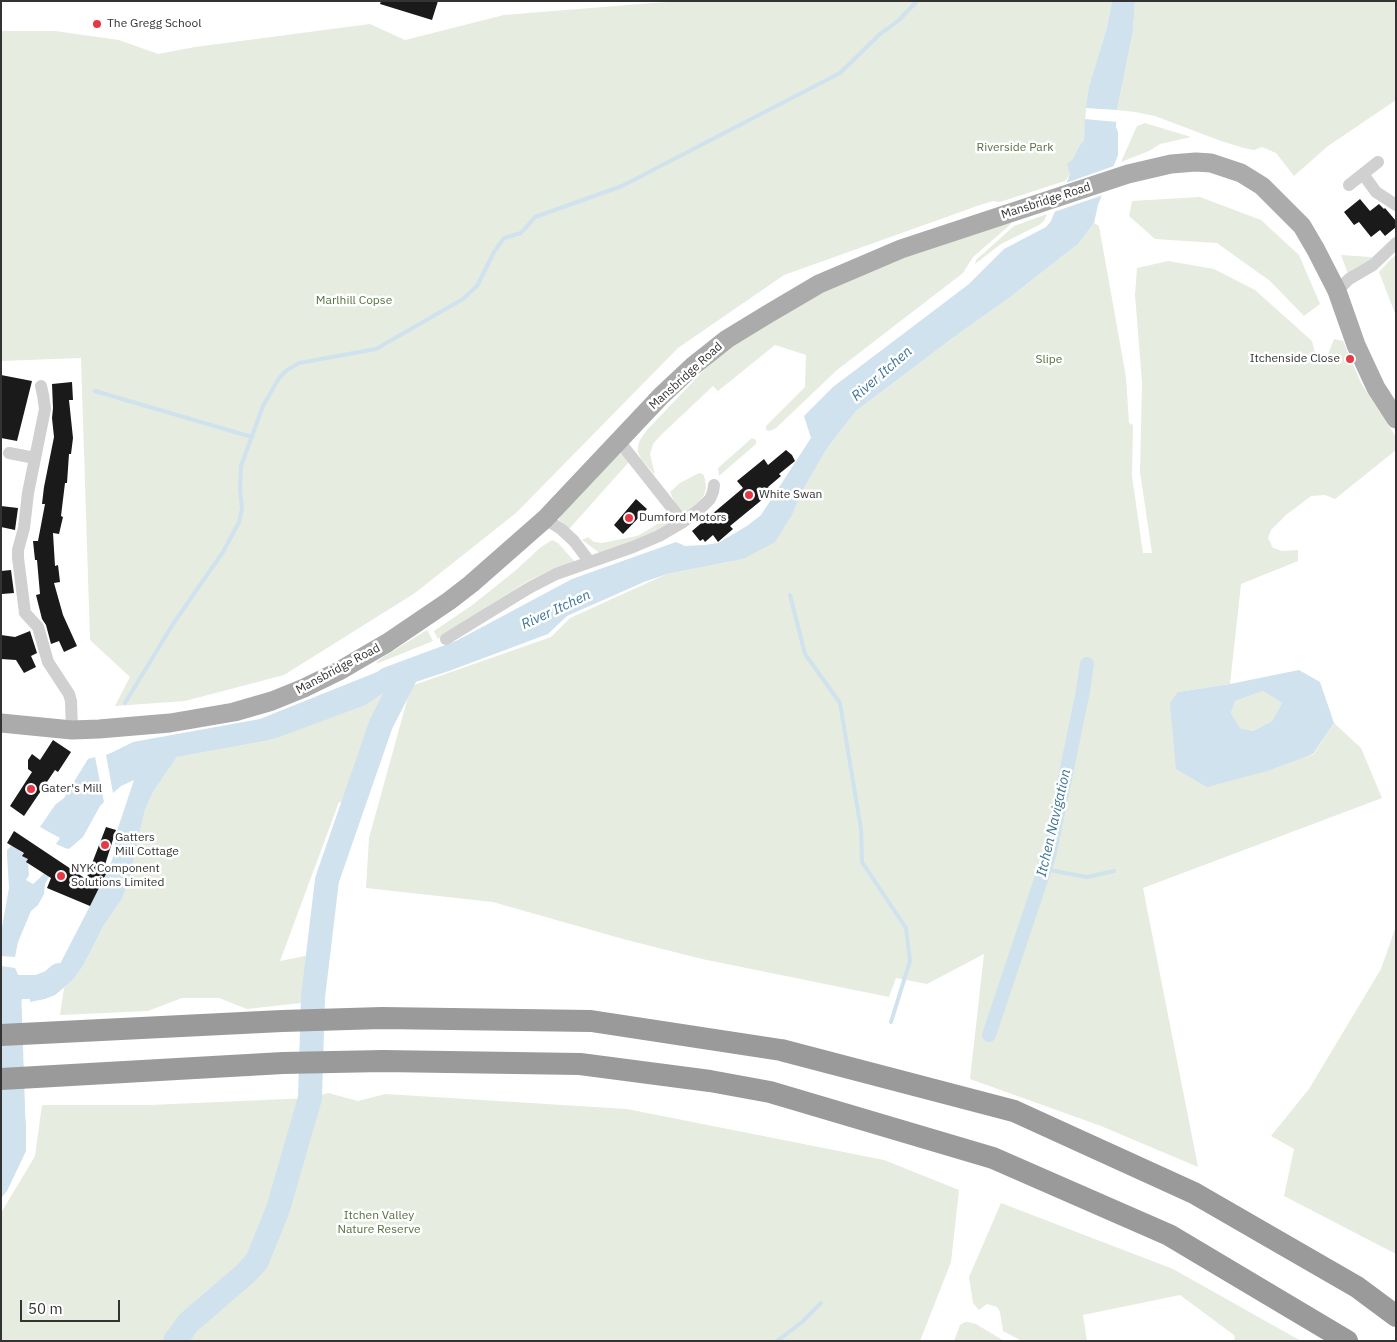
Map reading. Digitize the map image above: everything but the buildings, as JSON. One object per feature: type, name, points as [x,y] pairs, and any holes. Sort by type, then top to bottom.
[{"type":"highway","points":[[1,1035],[382,1018],[591,1020],[781,1050],[1014,1111],[1194,1192],[1357,1287],[1396,1316]]},
{"type":"highway","points":[[1,1079],[283,1063],[383,1060],[580,1064],[710,1081],[770,1092],[993,1158],[1169,1235],[1347,1341]]},
{"type":"main road","name":"Mansbridge Road","points":[[1,723],[72,730],[133,727],[204,718],[234,712],[272,701],[304,688],[338,671],[387,642],[449,601],[502,558],[545,519],[661,396],[693,366],[727,339],[819,284],[900,249],[1128,174],[1172,164],[1211,163],[1241,173],[1262,186],[1302,226],[1337,291],[1356,345],[1376,388],[1396,418]]},
{"type":"street","points":[[1349,185],[1378,162]]},
{"type":"street","points":[[1363,174],[1376,192],[1396,205]]},
{"type":"street","points":[[1337,291],[1349,278],[1373,265],[1396,243]]},
{"type":"street","points":[[40,386],[44,395],[45,409],[28,493],[24,528],[18,550],[24,609],[27,616],[38,627],[48,662],[69,694],[72,730]]},
{"type":"street","points":[[619,440],[684,522]]},
{"type":"street","points":[[9,454],[35,458]]},
{"type":"street","points":[[446,639],[529,588],[556,574],[634,547],[684,522],[710,500],[714,485]]},
{"type":"street","points":[[545,519],[561,529],[574,541],[589,561]]},
{"type":"green space","name":"Marlhill Copse","points":[[689,1],[1112,1],[1107,27],[1089,86],[1084,140],[1072,160],[1070,174],[1065,181],[1000,202],[993,201],[980,205],[784,275],[678,348],[516,513],[415,593],[284,675],[185,701],[115,706],[130,677],[90,640],[81,358],[1,361],[1,31],[55,31],[119,40],[158,54],[195,47],[370,24],[405,40],[504,15]]},
{"type":"green space","points":[[1135,1],[1396,1],[1396,100],[1328,146],[1294,176],[1276,153],[1262,147],[1254,150],[1244,148],[1155,116],[1117,110],[1133,31]]},
{"type":"green space","points":[[1145,123],[1191,137],[1160,144],[1149,151],[1121,162],[1137,126]]},
{"type":"green space","points":[[1200,197],[1261,220],[1299,255],[1320,304],[1304,316],[1270,281],[1217,243],[1155,239],[1129,216],[1132,201]]},
{"type":"green space","points":[[1047,214],[1044,221],[1039,225],[1001,244],[975,264],[976,260],[1014,226]]},
{"type":"green space","points":[[1011,222],[973,257],[963,273],[837,370],[776,428],[770,431],[766,430],[766,426],[805,387],[806,355],[775,345],[718,391],[713,386],[661,435],[653,444],[650,454],[655,475],[641,459],[638,446],[647,430],[706,368],[740,339],[824,292],[903,258]]},
{"type":"green space","name":"Slipe","points":[[1094,223],[1099,226],[1126,377],[1129,423],[1133,425],[1132,476],[1143,553],[1152,553],[1140,472],[1142,382],[1135,295],[1137,268],[1168,261],[1214,269],[1255,290],[1312,341],[1315,353],[1325,362],[1334,339],[1343,341],[1361,383],[1396,437],[1396,450],[1335,499],[1325,495],[1311,496],[1286,515],[1271,530],[1268,538],[1273,548],[1282,551],[1298,550],[1298,561],[1241,584],[1230,684],[1178,692],[1176,769],[1313,755],[1334,723],[1361,748],[1382,798],[1143,888],[1198,1167],[1101,1126],[970,1079],[984,954],[927,984],[896,978],[889,997],[702,959],[493,902],[366,888],[369,838],[411,686],[551,637],[570,618],[667,574],[743,559],[793,513],[805,486],[828,447],[856,411],[1009,298],[1078,244]]},
{"type":"green space","points":[[1396,254],[1396,316],[1379,272]]},
{"type":"green space","points":[[1341,255],[1370,257],[1374,259],[1348,274]]},
{"type":"green space","points":[[752,438],[756,440],[756,444],[719,476],[718,468]]},
{"type":"green space","points":[[619,453],[623,454],[629,462],[569,529],[559,520],[560,516]]},
{"type":"green space","points":[[699,473],[703,474],[705,479],[706,488],[704,495],[685,515],[675,503],[670,492],[680,483]]},
{"type":"green space","points":[[669,514],[674,523],[658,533],[601,554],[582,540],[588,537],[594,542],[602,543],[637,536],[653,527]]},
{"type":"green space","points":[[552,540],[558,543],[575,562],[555,568],[526,582],[438,639],[434,631],[471,606],[515,571],[541,547]]},
{"type":"green space","points":[[427,630],[433,641],[376,664],[380,659]]},
{"type":"green space","points":[[1263,691],[1282,703],[1272,721],[1253,731],[1240,728],[1231,713],[1235,701]]},
{"type":"green space","points":[[385,692],[387,693],[379,707],[348,804],[339,802],[280,961],[310,955],[301,1003],[247,1009],[219,998],[182,998],[148,1011],[60,1015],[64,988],[73,980],[83,966],[104,925],[122,899],[128,884],[145,810],[153,792],[177,757],[265,741],[366,705]]},
{"type":"green space","points":[[1396,926],[1396,1254],[1284,1196],[1294,1149],[1271,1136],[1309,1089],[1381,969]]},
{"type":"green space","name":"Itchen Valley Nature Reserve","points":[[328,1093],[358,1101],[385,1094],[627,1109],[884,1160],[959,1190],[951,1262],[920,1341],[1,1341],[1,1213],[35,1156],[42,1105],[150,1105],[310,1098]]},
{"type":"green space","points":[[1001,1203],[1173,1269],[1301,1341],[1235,1341],[1234,1335],[1180,1295],[1083,1315],[1087,1341],[1022,1341],[1003,1331],[1000,1312],[997,1307],[987,1304],[979,1310],[973,1303],[969,1277]]},
{"type":"green space","points":[[965,1322],[976,1324],[1004,1341],[954,1341],[960,1325]]},
{"type":"water","points":[[1112,1],[1135,1],[1133,31],[1117,110],[1118,155],[1098,205],[1094,223],[1078,244],[1009,298],[856,411],[828,447],[805,486],[793,513],[775,542],[743,559],[667,574],[644,582],[567,616],[548,634],[449,671],[385,692],[366,705],[279,737],[177,757],[153,792],[145,810],[128,884],[122,899],[104,925],[83,966],[73,980],[55,995],[30,1002],[29,979],[49,973],[60,964],[107,873],[115,852],[115,837],[134,780],[121,786],[113,793],[106,755],[133,742],[260,719],[383,668],[456,641],[572,579],[676,542],[685,546],[718,543],[747,526],[761,515],[811,438],[804,416],[833,387],[969,284],[1004,249],[1046,227],[1051,221],[1070,174],[1067,164],[1072,160],[1084,140],[1089,86],[1107,27]]},
{"type":"water","points":[[1299,670],[1320,682],[1334,723],[1313,754],[1267,771],[1207,787],[1176,769],[1170,703],[1178,692]],"holes":[[[1263,691],[1282,703],[1272,721],[1253,731],[1240,728],[1231,713],[1235,701]]]},
{"type":"water","points":[[95,757],[104,802],[83,837],[69,849],[65,848],[56,844],[60,838],[40,827],[55,805],[64,798],[88,759]]},
{"type":"water","points":[[12,845],[29,858],[29,875],[26,880],[33,884],[46,872],[50,875],[45,884],[44,894],[38,905],[31,911],[18,942],[15,957],[1,956],[1,933],[9,888],[7,850]]},
{"type":"water","points":[[1,966],[15,968],[22,983],[22,1000],[15,1003],[20,1007],[18,1017],[1,1018]]},
{"type":"water","points":[[24,1099],[26,1151],[7,1191],[1,1198],[1,1101]]},
{"type":"pier","points":[[1086,108],[1117,110],[1117,122],[1085,119]]},
{"type":"pier","points":[[1117,165],[1106,194],[1051,213],[1063,184]]},
{"type":"waterway","points":[[125,703],[173,624],[223,552],[239,522],[242,509],[240,488],[241,466],[263,406],[279,378],[287,370],[299,363],[376,349],[463,299],[477,286],[494,252],[504,238],[521,233],[535,217],[622,186],[840,73],[880,34],[898,21],[917,1]]},
{"type":"waterway","points":[[95,391],[252,437]]},
{"type":"waterway","points":[[790,595],[805,654],[840,703],[861,829],[862,862],[906,928],[910,961],[891,1022]]},
{"type":"waterway","name":"Itchen Navigation","points":[[989,1035],[1049,856],[1087,664]]},
{"type":"waterway","points":[[175,1341],[188,1323],[245,1274],[257,1261],[278,1209],[310,1098],[313,997],[327,880],[381,724],[406,675]]},
{"type":"waterway","points":[[1044,869],[1087,877],[1114,871]]},
{"type":"waterway","name":"River Itchen","points":[[1,1154],[6,1146],[13,1108],[9,987],[38,987],[51,982],[59,975]]},
{"type":"waterway","points":[[777,1341],[802,1322],[821,1303]]},
{"type":"place","name":"The Gregg School","points":[[97,24]]},
{"type":"place","name":"Itchenside Close","points":[[1350,359]]},
{"type":"place","name":"White Swan","points":[[749,495]]},
{"type":"place","name":"Dumford Motors","points":[[629,518]]},
{"type":"place","name":"Gater's Mill","points":[[31,789]]},
{"type":"place","name":"Gatters Mill Cottage","points":[[105,845]]},
{"type":"place","name":"NYK Component Solutions Limited","points":[[61,876]]},
{"type":"park label","name":"Riverside Park","points":[[1015,148]]}]
